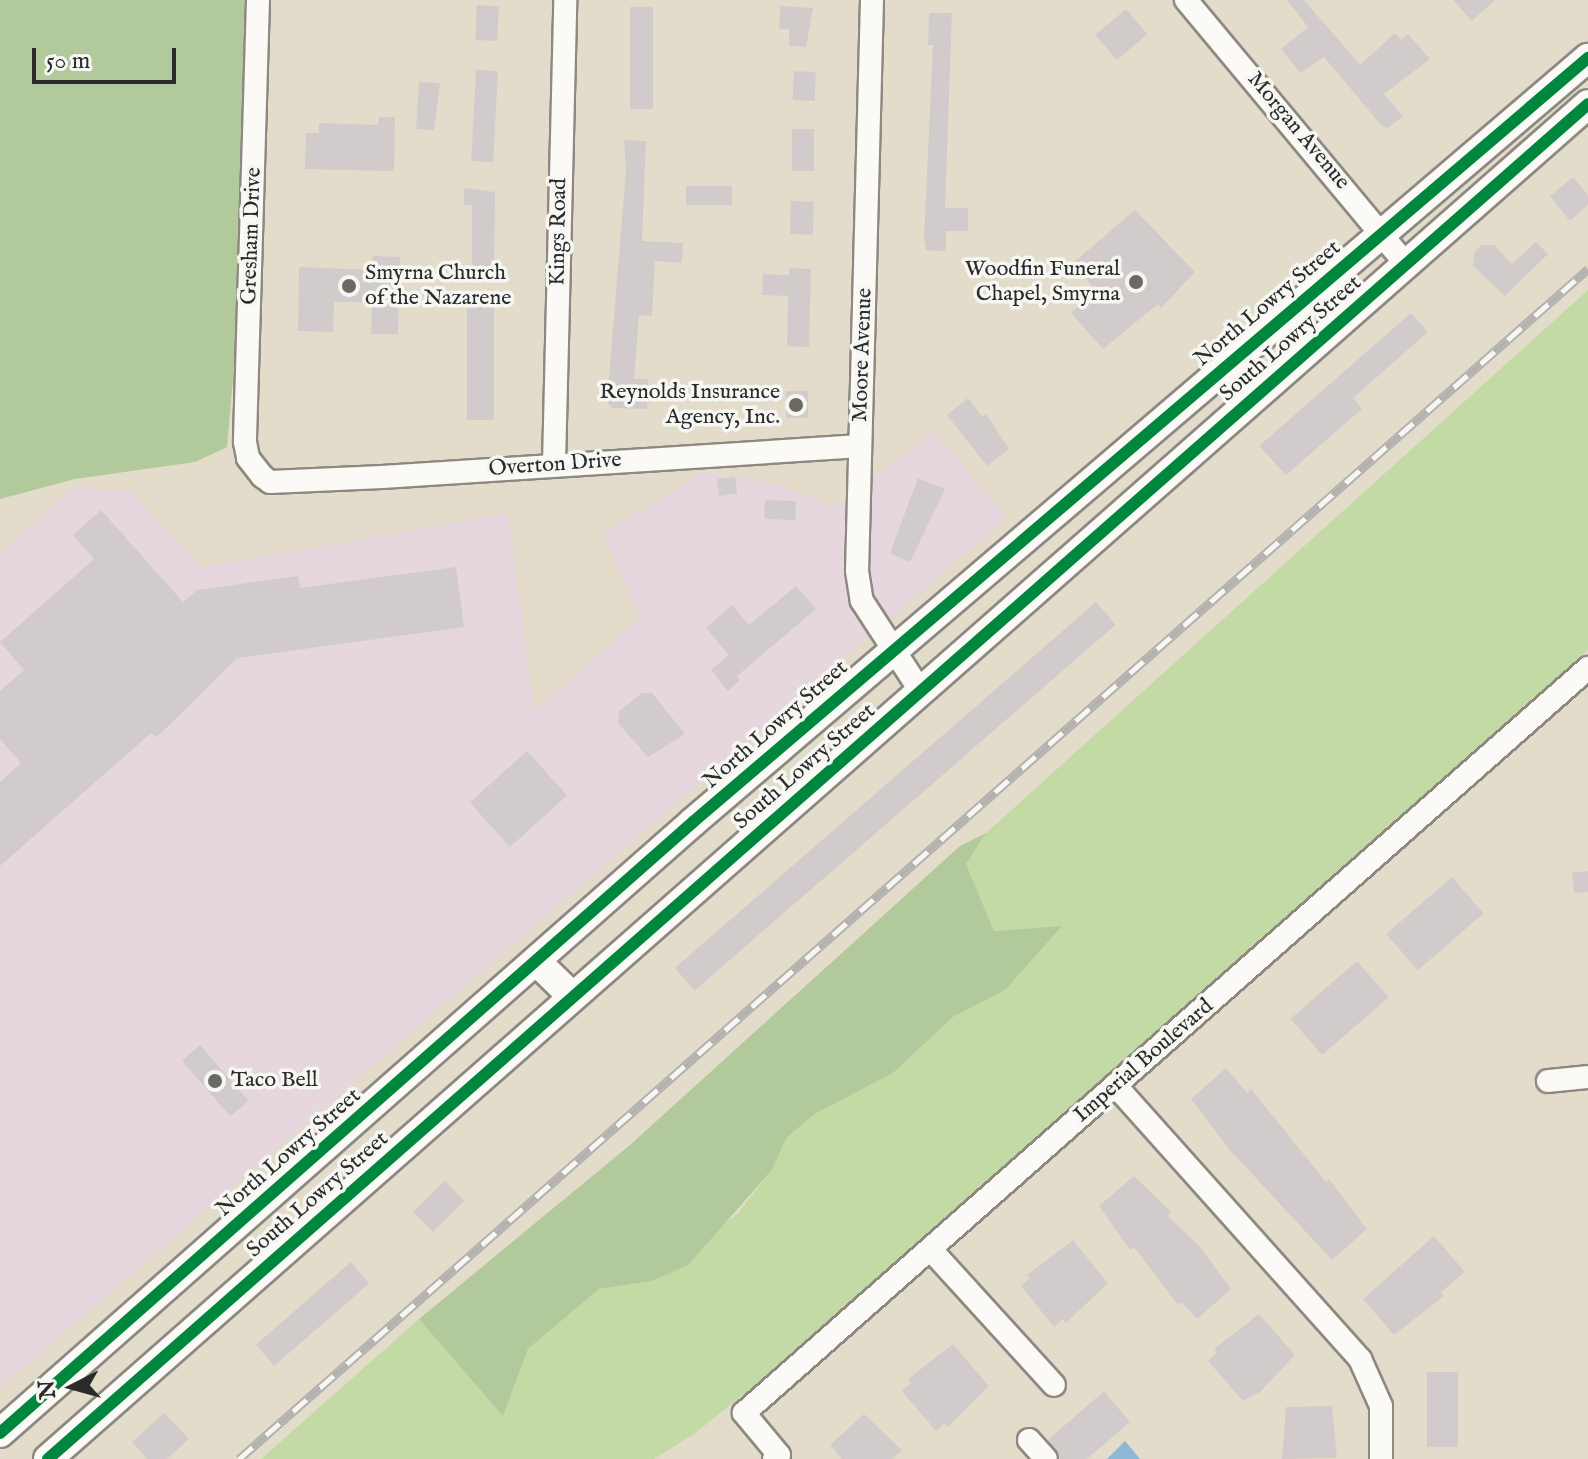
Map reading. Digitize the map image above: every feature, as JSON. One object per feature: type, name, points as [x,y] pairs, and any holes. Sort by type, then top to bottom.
[{"type":"main road","name":"North Lowry Street","points":[[0,1433],[894,649],[1588,58]]},
{"type":"main road","name":"South Lowry Street","points":[[48,1459],[1588,104]]},
{"type":"main road","points":[[1184,402],[1212,435]]},
{"type":"main road","points":[[537,962],[573,997]]},
{"type":"street","name":"Gresham Drive","points":[[254,470],[245,429],[258,0]]},
{"type":"street","name":"Kings Road","points":[[554,464],[565,0]]},
{"type":"street","name":"Moore Avenue","points":[[872,0],[859,587],[921,692]]},
{"type":"street","name":"Morgan Avenue","points":[[1186,0],[1384,232],[1406,264]]},
{"type":"street","name":"Overton Drive","points":[[254,470],[270,482],[860,446]]},
{"type":"street","name":"Imperial Boulevard","points":[[778,1458],[744,1413],[932,1251],[1115,1085],[1588,668]]},
{"type":"street","points":[[1548,1081],[1588,1077]]},
{"type":"street","points":[[1115,1085],[1360,1359],[1381,1406],[1381,1459]]},
{"type":"street","points":[[932,1251],[1054,1385]]},
{"type":"street","points":[[1029,1440],[1046,1459]]},
{"type":"shaded area","points":[[934,430],[1006,518],[0,1388],[0,554],[74,487],[131,491],[200,567],[508,514],[535,712],[641,617],[603,534],[704,472],[772,483],[836,507]]},
{"type":"green space","points":[[0,0],[246,0],[234,367],[227,447],[195,462],[75,479],[0,499]]},
{"type":"green space","points":[[1588,290],[1588,650],[779,1366],[694,1434],[654,1459],[261,1459],[419,1319],[503,1415],[528,1349],[599,1289],[652,1281],[738,1213],[771,1171],[786,1137],[820,1110],[893,1073],[953,1017],[1005,990],[1061,927],[994,931],[966,864],[986,833]]},
{"type":"green space","points":[[986,833],[966,864],[994,931],[1062,926],[1005,990],[953,1017],[893,1073],[816,1113],[787,1137],[771,1171],[688,1265],[652,1281],[599,1289],[528,1349],[503,1416],[419,1319],[630,1145],[960,846]]},
{"type":"water","points":[[1125,1441],[1140,1459],[1107,1459]]},
{"type":"building","points":[[1287,0],[1304,0],[1360,65],[1395,33],[1401,40],[1408,34],[1430,59],[1384,94],[1403,116],[1388,128],[1381,125],[1324,57],[1300,73],[1281,49],[1308,27]]},
{"type":"building","points":[[1453,0],[1495,0],[1472,21]]},
{"type":"building","points":[[477,5],[499,6],[497,41],[475,40]]},
{"type":"building","points":[[780,6],[813,8],[806,47],[789,46],[789,29],[779,29]]},
{"type":"building","points":[[630,7],[653,7],[653,109],[630,109]]},
{"type":"building","points":[[1126,9],[1147,34],[1117,60],[1095,35]]},
{"type":"building","points":[[929,13],[952,13],[945,208],[968,208],[968,231],[946,231],[946,251],[926,250],[924,239],[933,45],[928,45]]},
{"type":"building","points":[[476,70],[498,71],[493,162],[471,161]]},
{"type":"building","points":[[794,71],[816,72],[814,101],[792,100]]},
{"type":"building","points":[[419,82],[440,83],[434,130],[416,129]]},
{"type":"building","points":[[379,117],[395,117],[394,171],[305,169],[306,133],[319,133],[319,123],[378,125]]},
{"type":"building","points":[[792,129],[814,129],[814,171],[792,171]]},
{"type":"building","points":[[624,140],[646,141],[642,241],[683,243],[682,263],[655,261],[652,316],[639,315],[634,379],[648,379],[647,409],[612,408],[607,402],[626,170]]},
{"type":"building","points":[[1573,177],[1588,195],[1588,205],[1570,221],[1550,196]]},
{"type":"building","points":[[686,186],[732,186],[732,205],[686,205]]},
{"type":"building","points":[[464,188],[495,192],[494,280],[472,279],[472,205],[464,205]]},
{"type":"building","points":[[791,201],[814,202],[813,235],[790,234]]},
{"type":"building","name":"Woodfin Funeral Chapel, Smyrna","points":[[1135,210],[1195,272],[1161,308],[1158,304],[1103,349],[1071,313],[1096,291],[1073,263]]},
{"type":"building","points":[[1536,242],[1548,254],[1505,296],[1473,266],[1474,253],[1482,245],[1494,245],[1512,264]]},
{"type":"building","name":"Smyrna Church of the Nazarene","points":[[373,256],[400,257],[398,334],[371,334],[372,302],[334,302],[333,332],[298,331],[299,267],[372,270]]},
{"type":"building","points":[[789,268],[811,269],[809,347],[787,346],[788,296],[762,295],[763,274],[789,275]]},
{"type":"building","points":[[467,307],[494,307],[494,420],[467,420]]},
{"type":"building","points":[[1411,313],[1428,332],[1353,398],[1362,409],[1286,475],[1259,446]]},
{"type":"building","name":"Reynolds Insurance Agency, Inc.","points":[[786,391],[808,391],[808,418],[786,418]]},
{"type":"building","points":[[968,398],[982,416],[986,414],[1009,449],[987,466],[947,415]]},
{"type":"building","points":[[735,477],[737,494],[719,496],[717,479]]},
{"type":"building","points":[[918,478],[945,489],[910,562],[890,553]]},
{"type":"building","points":[[765,500],[796,501],[795,520],[764,519]]},
{"type":"building","points":[[101,510],[183,602],[197,590],[298,576],[300,588],[456,567],[464,627],[237,658],[157,737],[151,733],[0,866],[0,782],[21,763],[0,739],[0,691],[24,670],[0,642],[94,559],[73,535]]},
{"type":"building","points":[[796,586],[816,609],[737,676],[740,680],[728,691],[711,670],[729,655],[706,628],[732,605],[749,625]]},
{"type":"building","points":[[1096,602],[1116,625],[695,991],[675,968]]},
{"type":"building","points":[[642,693],[652,693],[685,734],[648,757],[618,723],[619,711]]},
{"type":"building","points":[[527,751],[567,796],[510,847],[470,803]]},
{"type":"building","points":[[1588,871],[1588,892],[1574,893],[1572,873]]},
{"type":"building","points":[[1452,877],[1483,913],[1418,970],[1386,934]]},
{"type":"building","points":[[1357,961],[1388,997],[1322,1055],[1291,1019]]},
{"type":"building","name":"Taco Bell","points":[[200,1045],[249,1101],[230,1117],[182,1061]]},
{"type":"building","points":[[1226,1068],[1247,1093],[1251,1089],[1326,1182],[1329,1179],[1367,1229],[1332,1260],[1229,1149],[1191,1099]]},
{"type":"building","points":[[1134,1176],[1171,1212],[1168,1216],[1200,1247],[1231,1289],[1197,1319],[1182,1302],[1178,1305],[1134,1247],[1130,1250],[1099,1206]]},
{"type":"building","points":[[445,1181],[464,1201],[433,1232],[413,1212]]},
{"type":"building","points":[[1434,1236],[1465,1272],[1441,1292],[1444,1296],[1394,1335],[1363,1299]]},
{"type":"building","points":[[1073,1240],[1108,1283],[1066,1323],[1063,1319],[1054,1327],[1021,1286],[1030,1278],[1027,1275]]},
{"type":"building","points":[[351,1262],[369,1283],[274,1366],[256,1345]]},
{"type":"building","points":[[1259,1314],[1295,1355],[1260,1392],[1243,1401],[1208,1361],[1217,1353],[1214,1349]]},
{"type":"building","points":[[953,1344],[989,1386],[948,1427],[945,1423],[936,1431],[902,1391],[911,1383],[908,1379]]},
{"type":"building","points":[[1427,1372],[1458,1372],[1458,1447],[1427,1447]]},
{"type":"building","points":[[1104,1391],[1130,1422],[1087,1459],[1060,1459],[1048,1440]]},
{"type":"building","points":[[1332,1406],[1337,1458],[1282,1459],[1286,1407]]},
{"type":"building","points":[[164,1413],[189,1439],[167,1459],[147,1459],[132,1442]]},
{"type":"building","points":[[864,1414],[902,1450],[892,1459],[842,1459],[830,1445]]},
{"type":"railway","points":[[239,1459],[1588,269]]},
{"type":"cycle path","points":[[0,1433],[693,822],[1588,58]]},
{"type":"cycle path","points":[[48,1459],[1588,104]]},
{"type":"place","name":"Woodfin Funeral Chapel, Smyrna","points":[[1136,282]]},
{"type":"place","name":"Smyrna Church of the Nazarene","points":[[349,286]]},
{"type":"place","name":"Reynolds Insurance Agency, Inc.","points":[[796,405]]},
{"type":"place","name":"Taco Bell","points":[[215,1081]]}]
